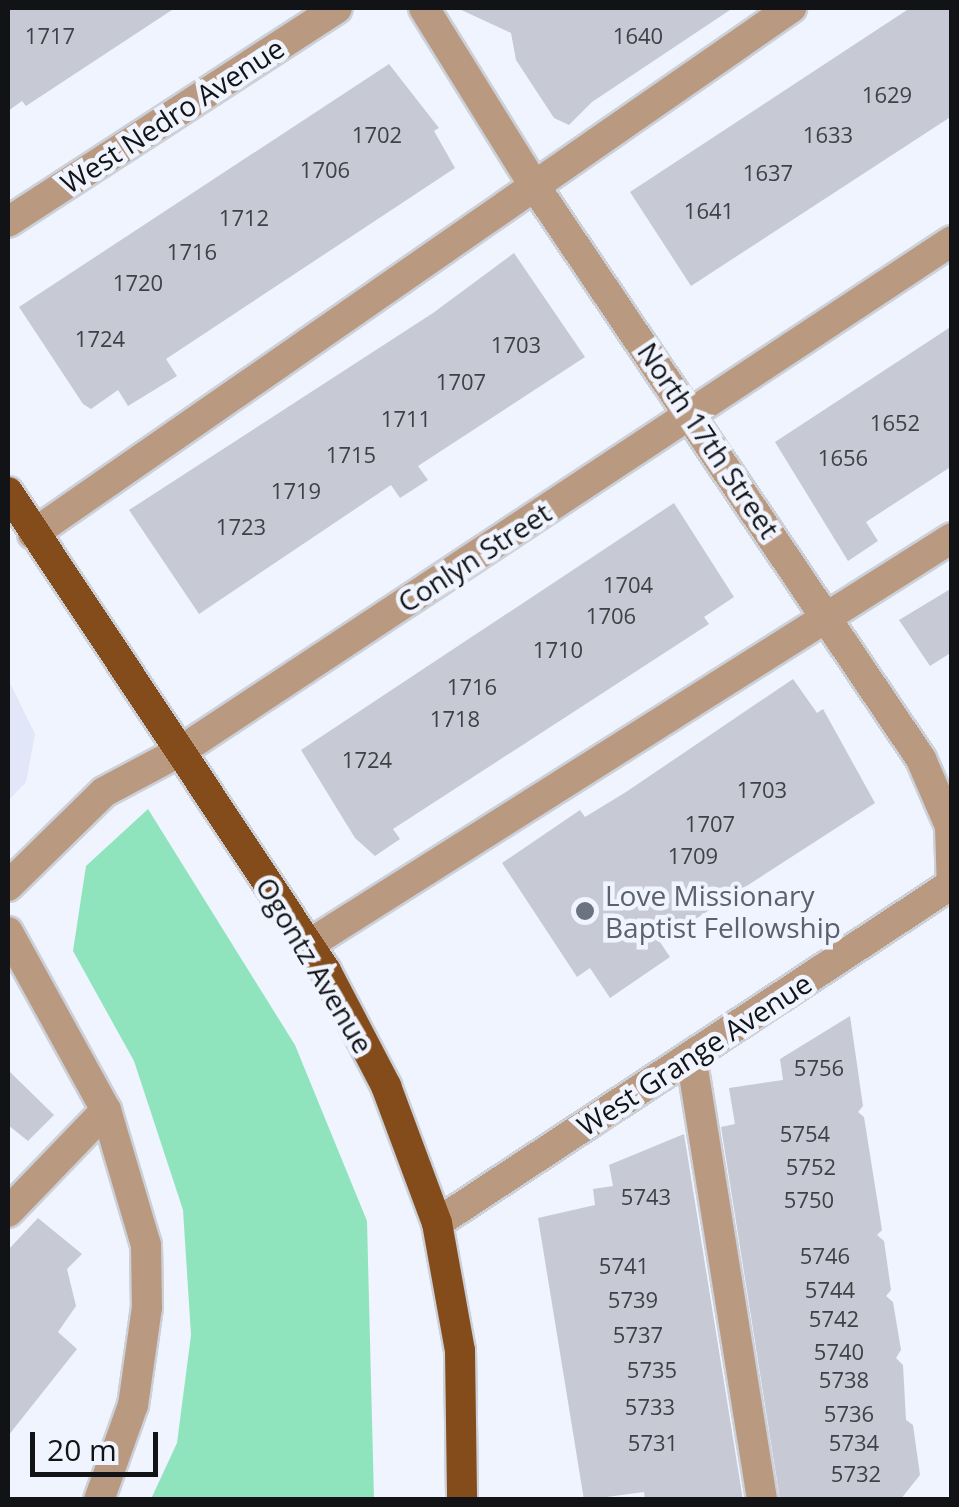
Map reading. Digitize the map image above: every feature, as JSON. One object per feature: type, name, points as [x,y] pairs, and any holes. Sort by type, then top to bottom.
[{"type":"main road","name":"Ogontz Avenue","points":[[8,492],[308,946],[386,1086],[438,1223],[460,1351],[462,1500]]},
{"type":"street","name":"West Nedro Avenue","points":[[8,222],[336,8]]},
{"type":"street","name":"North 17th Street","points":[[424,8],[532,182],[693,412],[921,759],[950,826],[951,886]]},
{"type":"street","points":[[34,534],[532,182],[791,8]]},
{"type":"street","name":"Conlyn Street","points":[[8,886],[104,792],[179,752],[952,241]]},
{"type":"street","points":[[308,946],[952,538]]},
{"type":"street","name":"West Grange Avenue","points":[[438,1223],[951,886]]},
{"type":"street","points":[[8,932],[106,1110],[136,1199],[148,1308],[133,1405],[99,1500]]},
{"type":"street","points":[[691,1056],[762,1500]]},
{"type":"street","points":[[8,1212],[106,1110]]},
{"type":"shaded area","points":[[8,679],[35,734],[26,782],[8,801]]},
{"type":"green space","points":[[148,809],[295,1045],[367,1221],[374,1499],[151,1499],[177,1443],[191,1335],[183,1210],[134,1061],[73,951],[86,866]]},
{"type":"building","points":[[8,8],[175,8],[26,106],[22,101],[8,111]]},
{"type":"building","points":[[457,8],[733,8],[592,102],[569,125],[554,118],[516,60],[511,33]]},
{"type":"building","points":[[910,8],[952,8],[952,116],[691,286],[630,192]]},
{"type":"building","points":[[389,64],[439,128],[434,131],[455,168],[166,359],[177,376],[128,406],[118,390],[91,409],[83,404],[19,307]]},
{"type":"building","points":[[514,253],[585,357],[418,466],[428,480],[400,498],[391,485],[199,614],[129,510],[433,313]]},
{"type":"building","points":[[952,326],[952,466],[866,522],[878,541],[848,561],[775,442]]},
{"type":"building","points":[[674,503],[734,597],[704,617],[709,624],[393,829],[400,839],[375,856],[355,838],[301,750]]},
{"type":"building","points":[[952,588],[952,652],[930,666],[899,620]]},
{"type":"building","points":[[793,679],[817,713],[823,709],[875,803],[660,942],[670,957],[610,998],[590,968],[577,977],[502,863],[580,810],[585,817],[626,792]]},
{"type":"building","points":[[850,1016],[863,1106],[858,1112],[864,1117],[882,1230],[877,1235],[884,1241],[891,1290],[886,1296],[893,1302],[901,1350],[896,1358],[903,1365],[906,1420],[913,1425],[920,1475],[900,1500],[780,1500],[721,1127],[735,1124],[729,1088],[783,1080],[780,1059]]},
{"type":"building","points":[[8,1070],[54,1115],[28,1141],[8,1125]]},
{"type":"building","points":[[684,1134],[743,1500],[645,1500],[644,1492],[584,1500],[538,1218],[595,1205],[593,1189],[613,1186],[609,1165]]},
{"type":"building","points":[[38,1218],[82,1254],[67,1269],[76,1306],[58,1332],[77,1349],[8,1436],[8,1250]]},
{"type":"place","name":"Love Missionary Baptist Fellowship","points":[[585,911]]}]
